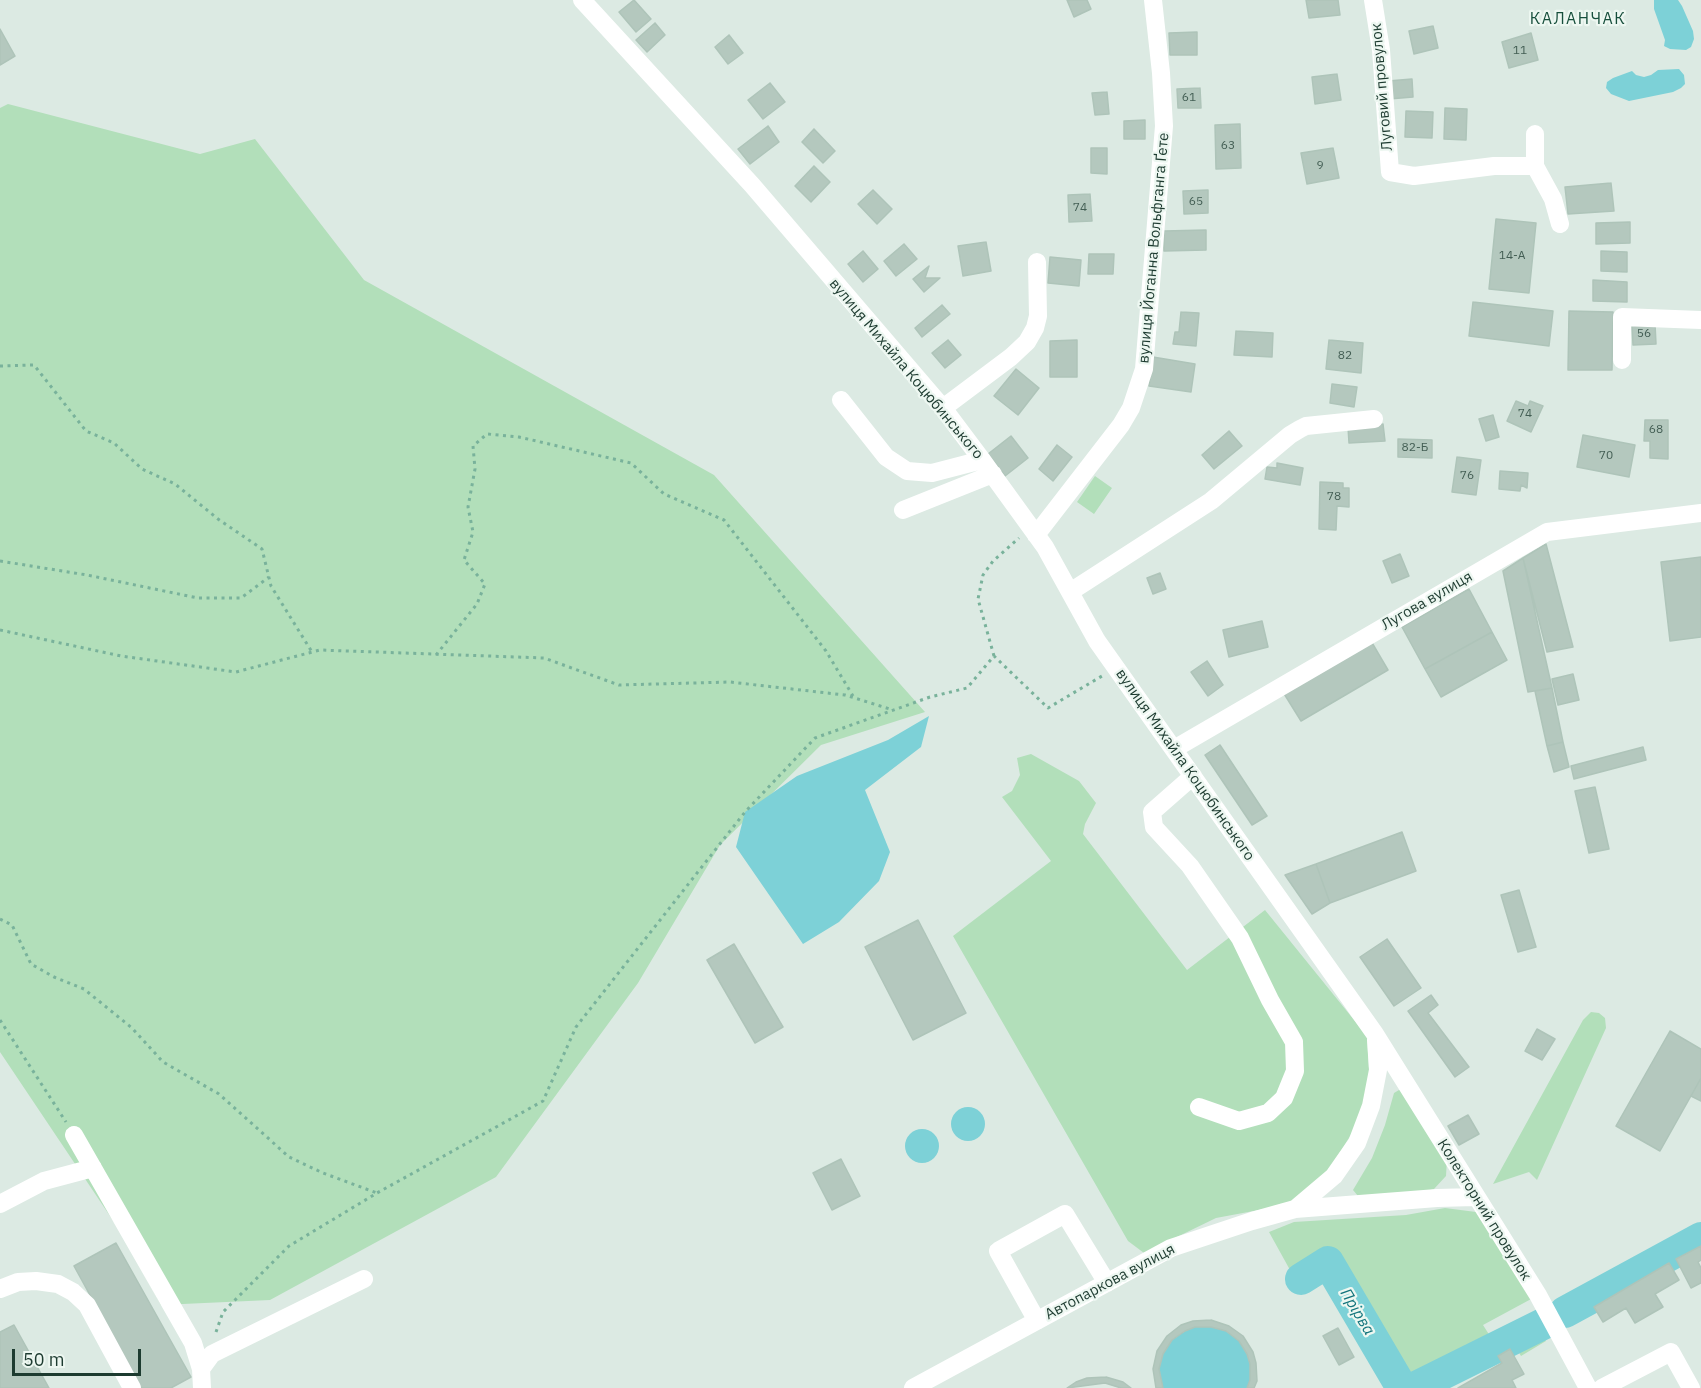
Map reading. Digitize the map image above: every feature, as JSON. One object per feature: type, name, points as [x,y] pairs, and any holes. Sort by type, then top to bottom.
[{"type":"street","name":"вулиця Михайла Коцюбинського","points":[[582,0],[752,185],[943,408],[1033,531],[1097,641],[1375,1034]]},
{"type":"street","name":"вулиця Йоганна Вольфганга Ґете","points":[[1033,531],[1121,425],[1131,408],[1144,369],[1164,126],[1153,0]]},
{"type":"street","name":"Луговий провулок","points":[[1373,0],[1381,50],[1390,172],[1413,176],[1494,166],[1535,166]]},
{"type":"street","points":[[1535,134],[1535,166],[1553,198],[1560,224]]},
{"type":"street","points":[[943,408],[1028,342],[1038,316],[1037,262]]},
{"type":"street","points":[[1622,360],[1622,317],[1701,320]]},
{"type":"street","points":[[841,400],[886,457],[907,471],[932,473],[988,467]]},
{"type":"street","points":[[1070,592],[1211,501],[1300,429],[1306,426],[1374,419]]},
{"type":"street","points":[[903,510],[988,467]]},
{"type":"street","name":"Лугова вулиця","points":[[1174,748],[1547,532],[1701,513]]},
{"type":"street","points":[[1193,776],[1152,812],[1154,827],[1190,866],[1240,938],[1270,1000],[1294,1042],[1295,1071],[1284,1098],[1268,1113],[1239,1121],[1199,1107]]},
{"type":"street","name":"Колекторний провулок","points":[[1375,1034],[1538,1295],[1588,1388]]},
{"type":"street","name":"Автопаркова вулиця","points":[[913,1388],[1171,1248],[1295,1209],[1334,1176],[1357,1143],[1371,1106],[1378,1070],[1375,1034]]},
{"type":"street","points":[[74,1135],[193,1343],[201,1369],[202,1388]]},
{"type":"street","points":[[0,1204],[44,1181],[93,1168]]},
{"type":"street","points":[[1295,1209],[1475,1197]]},
{"type":"street","points":[[1037,1321],[998,1251],[1065,1214],[1107,1283]]},
{"type":"street","points":[[201,1369],[212,1354],[364,1279]]},
{"type":"street","points":[[0,1289],[18,1282],[36,1281],[58,1284],[73,1292],[87,1305],[132,1388]]},
{"type":"street","points":[[1602,1388],[1671,1352],[1691,1388]]},
{"type":"path","points":[[0,366],[34,365],[86,431],[114,443],[142,469],[175,484],[218,519],[262,549],[271,586],[312,652]]},
{"type":"path","points":[[436,656],[477,604],[485,584],[464,560],[473,532],[468,507],[475,469],[473,446],[487,434],[519,437],[631,463],[664,494],[724,520],[826,651],[854,698]]},
{"type":"path","points":[[1033,531],[993,561],[983,575],[978,599],[994,656],[1048,708],[1116,667]]},
{"type":"path","points":[[0,561],[87,575],[198,598],[241,598],[269,577]]},
{"type":"path","points":[[0,630],[121,656],[236,672],[320,650],[436,656],[544,658],[619,685],[730,682],[846,695],[893,710]]},
{"type":"path","points":[[212,1341],[223,1312],[289,1246],[378,1192],[543,1101],[576,1027],[745,812],[815,738],[930,697],[967,688],[994,656]]},
{"type":"path","points":[[0,919],[12,925],[31,964],[54,977],[84,989],[132,1028],[163,1062],[219,1094],[289,1157],[323,1173],[378,1192]]},
{"type":"path","points":[[0,1020],[74,1135]]},
{"type":"green space","points":[[8,104],[200,154],[255,139],[364,280],[714,475],[925,712],[821,745],[720,845],[638,983],[496,1177],[270,1300],[161,1305],[120,1231],[0,1052],[0,108]]},
{"type":"green space","points":[[1095,476],[1112,488],[1094,514],[1077,502]]},
{"type":"green space","points":[[1031,754],[1079,781],[1096,803],[1085,824],[1083,834],[1187,970],[1265,910],[1367,1036],[1370,1086],[1358,1123],[1330,1169],[1291,1202],[1216,1218],[1144,1253],[1128,1241],[953,936],[1051,861],[1002,797],[1012,791],[1020,775],[1017,758]]},
{"type":"green space","points":[[1591,1012],[1599,1013],[1605,1018],[1606,1028],[1537,1180],[1529,1172],[1493,1184],[1583,1020]]},
{"type":"green space","points":[[1399,1090],[1406,1091],[1447,1159],[1446,1176],[1434,1189],[1421,1193],[1358,1196],[1353,1190],[1372,1158],[1394,1093]]},
{"type":"green space","points":[[1445,1208],[1476,1212],[1533,1298],[1483,1325],[1490,1336],[1534,1317],[1546,1341],[1521,1356],[1514,1344],[1494,1354],[1499,1362],[1444,1388],[1400,1388],[1391,1377],[1388,1378],[1363,1337],[1309,1260],[1290,1270],[1269,1232],[1294,1222],[1406,1215]]},
{"type":"water","points":[[1654,0],[1678,0],[1693,31],[1694,39],[1691,47],[1686,50],[1670,49],[1664,46],[1665,40],[1654,9]]},
{"type":"water","points":[[1679,69],[1684,75],[1685,84],[1673,92],[1629,101],[1611,94],[1606,88],[1607,82],[1613,78],[1632,71],[1644,77],[1658,70]]},
{"type":"water","points":[[929,716],[921,747],[865,790],[890,852],[879,881],[839,922],[803,944],[736,847],[745,812],[797,776],[888,740]]},
{"type":"water","points":[[968,1107],[980,1112],[985,1124],[980,1136],[968,1141],[956,1136],[951,1124],[956,1112]]},
{"type":"water","points":[[922,1129],[934,1134],[939,1146],[934,1158],[922,1163],[910,1158],[905,1146],[910,1134]]},
{"type":"water","points":[[1195,1327],[1211,1327],[1226,1331],[1239,1341],[1250,1364],[1250,1380],[1247,1388],[1163,1388],[1159,1369],[1163,1354],[1172,1340]]},
{"type":"building","points":[[634,0],[651,19],[636,32],[619,12]]},
{"type":"building","points":[[1067,0],[1087,0],[1091,9],[1074,17]]},
{"type":"building","points":[[1306,0],[1338,0],[1340,15],[1309,18]]},
{"type":"building","points":[[655,23],[665,35],[647,52],[636,40]]},
{"type":"building","points":[[1433,26],[1438,48],[1414,54],[1409,31]]},
{"type":"building","points":[[0,29],[15,56],[0,65]]},
{"type":"building","points":[[1197,32],[1197,55],[1170,55],[1169,33]]},
{"type":"building","points":[[1531,33],[1538,60],[1509,68],[1502,42]]},
{"type":"building","points":[[729,35],[743,53],[728,64],[715,47]]},
{"type":"building","points":[[1337,74],[1341,100],[1315,104],[1312,77]]},
{"type":"building","points":[[1412,79],[1413,97],[1389,99],[1388,81]]},
{"type":"building","points":[[770,83],[785,102],[763,119],[748,100]]},
{"type":"building","points":[[1200,88],[1201,108],[1178,108],[1177,89]]},
{"type":"building","points":[[1107,92],[1109,114],[1095,115],[1092,93]]},
{"type":"building","points":[[1445,108],[1467,109],[1466,140],[1444,139]]},
{"type":"building","points":[[1406,111],[1433,112],[1432,138],[1405,137]]},
{"type":"building","points":[[1145,120],[1145,139],[1124,139],[1124,121]]},
{"type":"building","points":[[1240,124],[1241,168],[1216,169],[1215,125]]},
{"type":"building","points":[[768,126],[779,142],[750,164],[738,149]]},
{"type":"building","points":[[814,129],[835,151],[823,163],[802,142]]},
{"type":"building","points":[[1091,148],[1107,148],[1107,174],[1091,173]]},
{"type":"building","points":[[1333,148],[1339,178],[1307,184],[1301,153]]},
{"type":"building","points":[[814,166],[830,182],[811,202],[795,186]]},
{"type":"building","points":[[1611,183],[1614,211],[1568,214],[1565,187]]},
{"type":"building","points":[[873,190],[892,209],[877,224],[858,204]]},
{"type":"building","points":[[1208,190],[1208,213],[1184,214],[1183,191]]},
{"type":"building","points":[[1090,194],[1092,221],[1069,222],[1068,195]]},
{"type":"building","points":[[1496,219],[1536,223],[1529,293],[1489,289]]},
{"type":"building","points":[[1630,222],[1630,243],[1596,244],[1596,223]]},
{"type":"building","points":[[1206,230],[1206,250],[1164,251],[1164,231]]},
{"type":"building","points":[[986,242],[991,271],[963,276],[958,246]]},
{"type":"building","points":[[904,244],[917,259],[896,276],[884,261]]},
{"type":"building","points":[[863,251],[878,269],[863,282],[848,264]]},
{"type":"building","points":[[1601,251],[1627,252],[1627,272],[1601,271]]},
{"type":"building","points":[[1089,254],[1114,254],[1113,274],[1088,274]]},
{"type":"building","points":[[1050,257],[1081,260],[1079,286],[1048,283]]},
{"type":"building","points":[[929,266],[925,278],[940,278],[924,292],[913,279]]},
{"type":"building","points":[[1593,280],[1627,282],[1627,302],[1593,301]]},
{"type":"building","points":[[1473,302],[1553,311],[1549,346],[1469,336]]},
{"type":"building","points":[[942,305],[950,314],[922,337],[915,328]]},
{"type":"building","points":[[1569,311],[1613,312],[1612,370],[1568,370]]},
{"type":"building","points":[[1181,312],[1199,313],[1196,346],[1173,344],[1175,332],[1179,332]]},
{"type":"building","points":[[1632,324],[1655,324],[1656,344],[1633,345]]},
{"type":"building","points":[[1236,331],[1273,333],[1272,357],[1234,355]]},
{"type":"building","points":[[948,340],[961,355],[945,368],[932,353]]},
{"type":"building","points":[[1077,340],[1077,377],[1050,377],[1050,341]]},
{"type":"building","points":[[1329,340],[1363,343],[1361,373],[1326,369]]},
{"type":"building","points":[[1153,357],[1195,364],[1191,392],[1149,386]]},
{"type":"building","points":[[1016,369],[1039,388],[1018,415],[994,396]]},
{"type":"building","points":[[1332,384],[1357,387],[1354,407],[1330,403]]},
{"type":"building","points":[[1516,401],[1528,406],[1530,401],[1543,406],[1531,432],[1507,421]]},
{"type":"building","points":[[1493,415],[1499,437],[1486,441],[1479,419]]},
{"type":"building","points":[[1645,420],[1668,420],[1668,459],[1650,458],[1650,441],[1644,441]]},
{"type":"building","points":[[1383,424],[1385,441],[1349,443],[1348,427]]},
{"type":"building","points":[[1229,431],[1242,446],[1214,469],[1202,455]]},
{"type":"building","points":[[1583,435],[1635,445],[1629,477],[1577,467]]},
{"type":"building","points":[[1011,436],[1028,458],[1005,476],[988,454]]},
{"type":"building","points":[[1398,439],[1432,440],[1432,458],[1398,457]]},
{"type":"building","points":[[1057,445],[1072,457],[1053,481],[1039,469]]},
{"type":"building","points":[[1457,457],[1481,460],[1476,495],[1452,492]]},
{"type":"building","points":[[1277,463],[1303,468],[1300,485],[1265,479],[1267,467],[1277,468]]},
{"type":"building","points":[[1500,471],[1528,473],[1527,488],[1521,485],[1520,491],[1499,489]]},
{"type":"building","points":[[1320,482],[1343,483],[1343,488],[1349,488],[1349,507],[1337,506],[1336,530],[1319,529]]},
{"type":"building","points":[[1546,544],[1573,647],[1547,652],[1523,558]]},
{"type":"building","points":[[1400,554],[1409,576],[1392,583],[1383,561]]},
{"type":"building","points":[[1701,557],[1701,637],[1670,641],[1661,562]]},
{"type":"building","points":[[1523,558],[1552,688],[1528,692],[1503,571]]},
{"type":"building","points":[[1160,573],[1166,589],[1153,594],[1147,578]]},
{"type":"building","points":[[1469,589],[1492,632],[1425,669],[1402,627]]},
{"type":"building","points":[[1262,621],[1268,647],[1229,657],[1223,630]]},
{"type":"building","points":[[1492,632],[1507,660],[1441,697],[1425,669]]},
{"type":"building","points":[[1371,641],[1388,670],[1301,721],[1283,692]]},
{"type":"building","points":[[1207,661],[1223,685],[1208,696],[1191,672]]},
{"type":"building","points":[[1573,674],[1579,700],[1558,705],[1552,679]]},
{"type":"building","points":[[1552,688],[1563,742],[1547,746],[1535,691]]},
{"type":"building","points":[[1563,742],[1569,767],[1554,772],[1547,746]]},
{"type":"building","points":[[1220,745],[1267,816],[1252,825],[1205,755]]},
{"type":"building","points":[[1643,747],[1646,760],[1574,779],[1571,766]]},
{"type":"building","points":[[1595,787],[1609,849],[1589,853],[1575,791]]},
{"type":"building","points":[[1402,832],[1416,871],[1330,903],[1316,864]]},
{"type":"building","points":[[1316,864],[1330,903],[1312,914],[1285,875]]},
{"type":"building","points":[[1519,890],[1536,947],[1518,952],[1501,895]]},
{"type":"building","points":[[918,920],[966,1013],[913,1040],[865,947]]},
{"type":"building","points":[[1387,939],[1421,988],[1394,1006],[1360,957]]},
{"type":"building","points":[[734,944],[783,1027],[755,1043],[707,960]]},
{"type":"building","points":[[1431,995],[1438,1005],[1428,1013],[1469,1067],[1455,1077],[1408,1011]]},
{"type":"building","points":[[1537,1029],[1555,1039],[1542,1060],[1525,1051]]},
{"type":"building","points":[[1670,1031],[1701,1049],[1701,1078],[1660,1151],[1616,1126]]},
{"type":"building","points":[[1701,1078],[1701,1101],[1691,1096]]},
{"type":"building","points":[[1468,1115],[1479,1134],[1459,1145],[1448,1126]]},
{"type":"building","points":[[841,1159],[860,1196],[832,1210],[813,1173]]},
{"type":"building","points":[[116,1243],[191,1377],[171,1388],[141,1388],[74,1266]]},
{"type":"building","points":[[1701,1246],[1701,1260],[1698,1262],[1701,1268],[1701,1283],[1691,1288],[1676,1259]]},
{"type":"building","points":[[1669,1263],[1679,1280],[1655,1294],[1663,1307],[1635,1323],[1626,1308],[1603,1322],[1594,1307]]},
{"type":"building","points":[[1211,1320],[1229,1326],[1243,1336],[1253,1352],[1256,1363],[1257,1381],[1254,1388],[1247,1388],[1250,1380],[1250,1364],[1239,1341],[1226,1331],[1211,1327],[1195,1327],[1172,1340],[1163,1354],[1159,1369],[1163,1388],[1156,1388],[1153,1369],[1157,1351],[1167,1336],[1181,1325],[1193,1321]]},
{"type":"building","points":[[14,1325],[49,1388],[0,1388],[0,1332]]},
{"type":"building","points":[[1338,1328],[1354,1357],[1339,1365],[1323,1336]]},
{"type":"building","points":[[1510,1349],[1524,1374],[1512,1380],[1516,1388],[1458,1388],[1502,1363],[1498,1356]]},
{"type":"building","points":[[1106,1377],[1123,1382],[1131,1388],[1121,1388],[1105,1383],[1067,1388],[1087,1378]]},
{"type":"waterway","name":"Прірва","points":[[1565,1312],[1701,1238]]},
{"type":"waterway","name":"Прірва","points":[[1301,1279],[1328,1262],[1402,1388]]},
{"type":"waterway","name":"Прірва","points":[[1414,1388],[1547,1322]]},
{"type":"district","name":"КАЛАНЧАК","points":[[1578,19]]}]
